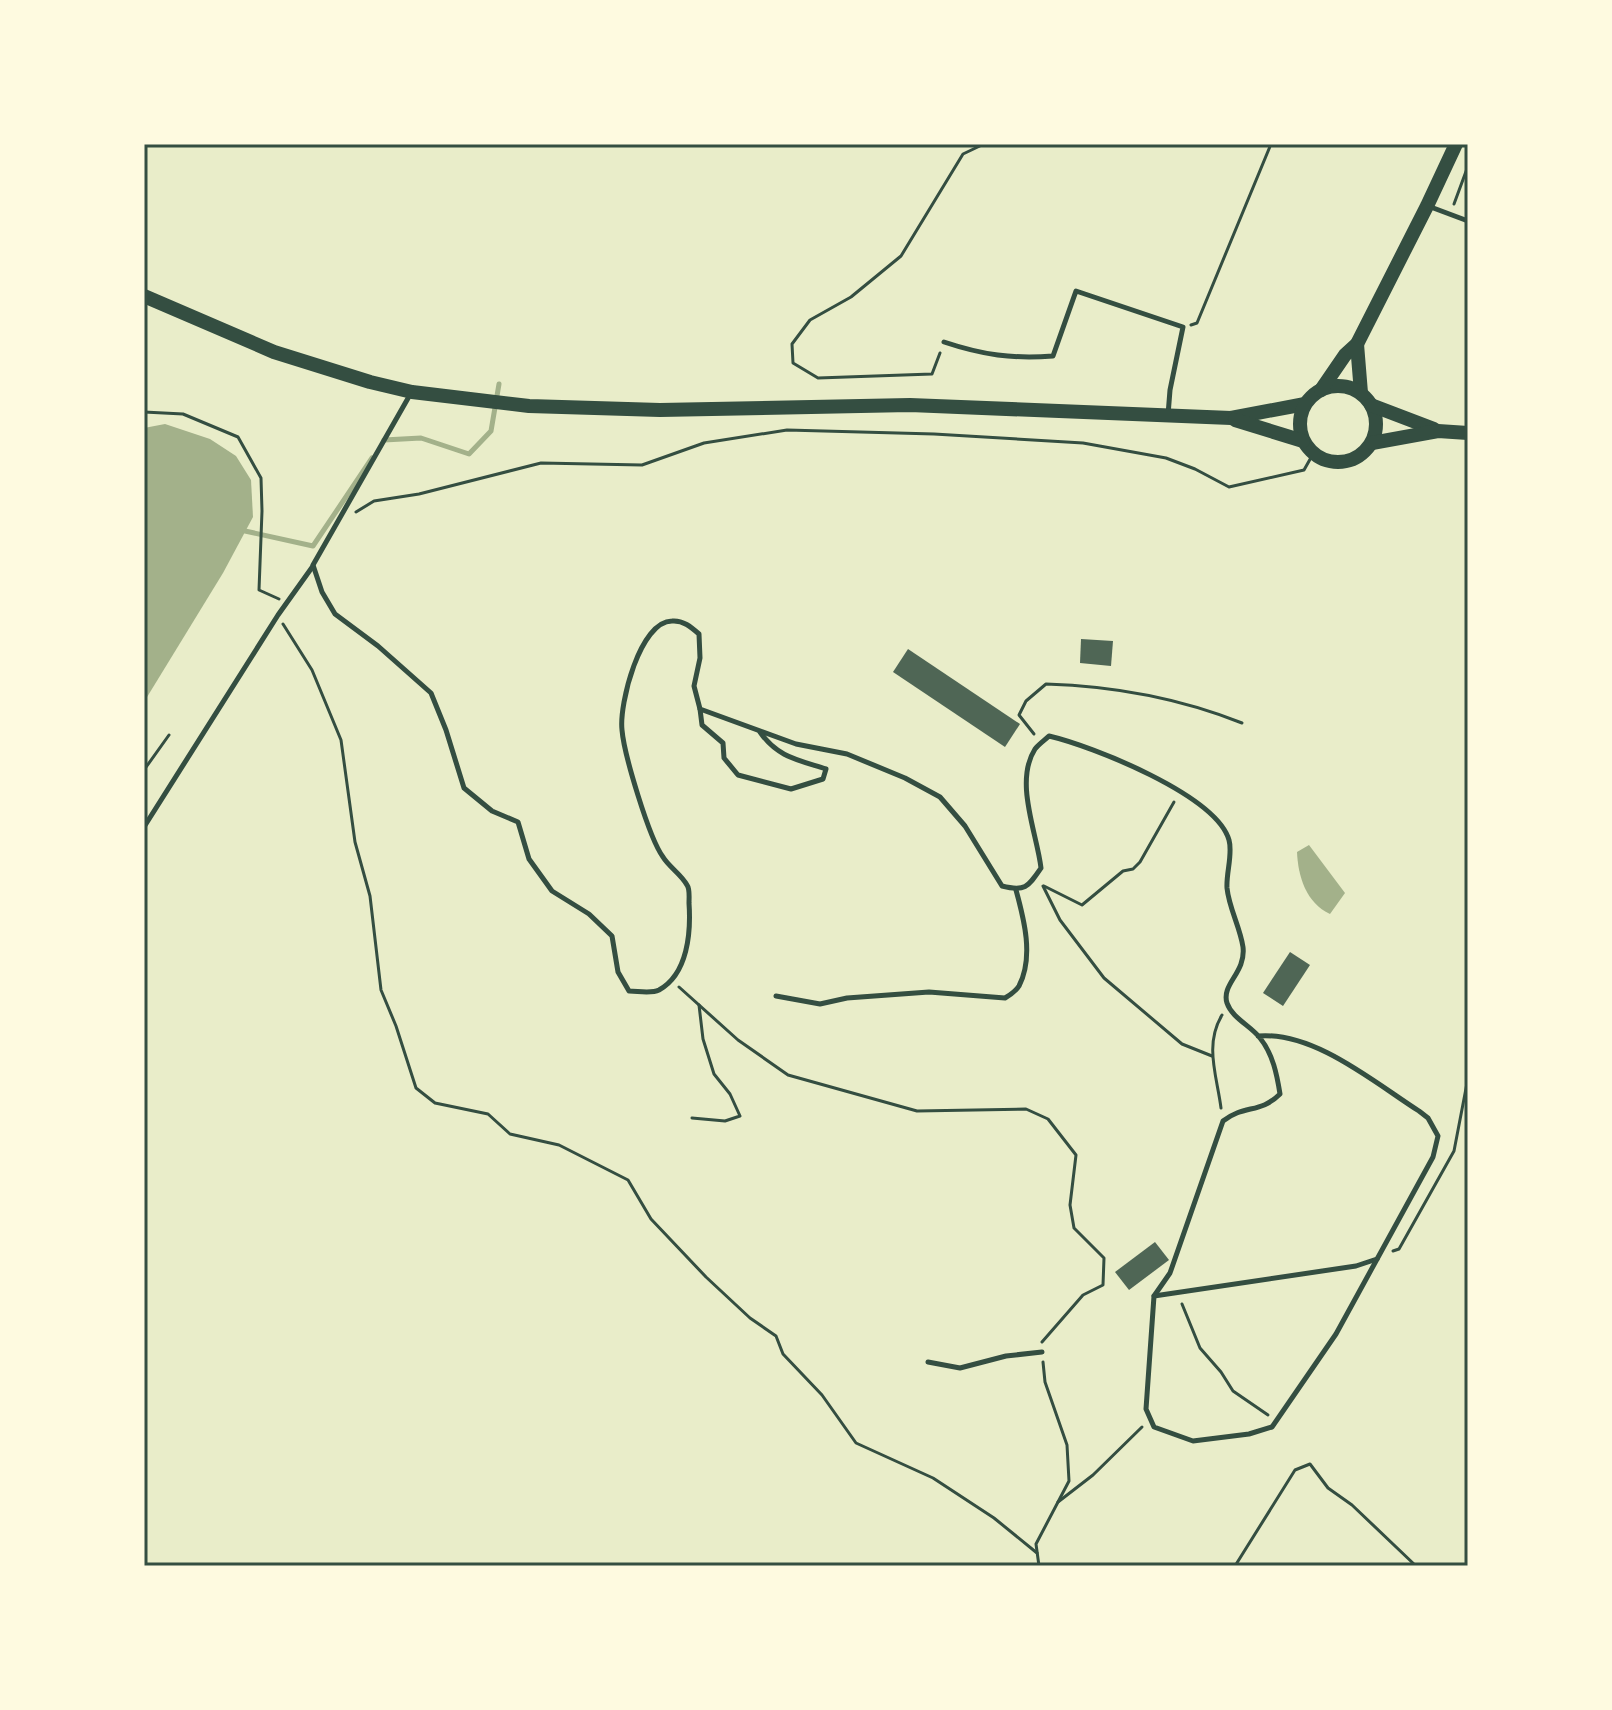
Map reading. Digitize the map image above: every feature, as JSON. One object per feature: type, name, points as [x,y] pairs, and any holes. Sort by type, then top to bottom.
[{"type":"main road","points":[[1357,344],[1366,399],[1377,427],[1372,443],[1361,456],[1346,463],[1330,462],[1313,454],[1303,441],[1299,421],[1305,404],[1321,390],[1357,344],[1456,144]]},
{"type":"main road","points":[[144,296],[274,352],[370,382],[412,392],[529,406],[660,410],[910,405],[1231,418],[1305,404]]},
{"type":"main road","points":[[1321,390],[1334,386],[1348,387],[1366,399],[1438,431]]},
{"type":"main road","points":[[1231,418],[1303,441]]},
{"type":"main road","points":[[1372,443],[1438,431],[1468,433]]},
{"type":"lane","points":[[1427,206],[1468,221]]},
{"type":"lane","points":[[944,342],[982,355],[1053,356],[1076,291],[1183,327],[1168,415]]},
{"type":"lane","points":[[144,827],[286,602],[313,565],[412,392]]},
{"type":"lane","points":[[313,565],[322,592],[335,614],[378,646],[431,693],[464,788],[492,811],[518,822],[529,859],[552,891],[589,914],[612,936],[618,972],[629,991],[655,992],[672,981],[687,949],[690,920],[688,886],[662,856],[648,824],[621,729],[624,696],[635,662],[654,628],[671,620],[687,624],[699,634],[700,658],[694,686],[702,725],[723,743],[724,758],[738,775],[791,789],[823,779],[826,769],[796,760],[771,747],[760,731]]},
{"type":"lane","points":[[700,709],[796,744],[847,754],[905,778],[940,797],[965,826],[1002,886],[1016,890],[1029,885],[1041,868],[1028,798],[1027,773],[1035,749],[1049,736],[1114,758],[1211,812],[1229,840],[1227,889],[1242,944],[1243,963],[1226,992],[1227,1005],[1258,1036],[1275,1067],[1280,1094],[1267,1107],[1237,1110],[1223,1121],[1170,1273],[1154,1296],[1146,1409],[1154,1427],[1193,1441],[1249,1434],[1272,1427],[1277,1421],[1336,1334],[1433,1157],[1438,1136],[1428,1118],[1336,1056],[1272,1035],[1258,1036]]},
{"type":"lane","points":[[776,996],[820,1004],[847,998],[929,992],[1005,998],[1018,989],[1024,970],[1026,930],[1016,890]]},
{"type":"lane","points":[[1154,1296],[1356,1266],[1378,1259]]},
{"type":"lane","points":[[928,1362],[960,1368],[1006,1356],[1042,1352]]},
{"type":"path","points":[[944,342],[932,374],[818,378],[793,363],[792,344],[810,320],[851,297],[901,256],[963,154],[984,144]]},
{"type":"path","points":[[1183,327],[1197,323],[1271,144]]},
{"type":"path","points":[[1451,215],[1468,166]]},
{"type":"path","points":[[144,412],[183,414],[238,437],[261,478],[259,590],[286,602]]},
{"type":"path","points":[[337,523],[374,501],[419,494],[541,463],[642,465],[704,443],[787,430],[934,434],[1083,443],[1166,458],[1229,487],[1304,470],[1313,454]]},
{"type":"path","points":[[278,615],[312,670],[341,740],[355,842],[370,896],[381,990],[416,1088],[435,1103],[488,1114],[510,1134],[559,1145],[628,1180],[651,1219],[706,1277],[750,1318],[776,1336],[783,1354],[822,1395],[856,1443],[933,1478],[994,1518],[1037,1553]]},
{"type":"path","points":[[1041,743],[1019,715],[1026,701],[1046,684],[1095,685],[1155,696],[1202,707],[1242,723]]},
{"type":"path","points":[[144,770],[169,735]]},
{"type":"path","points":[[1033,880],[1082,905],[1123,871],[1133,869],[1140,862],[1179,792]]},
{"type":"path","points":[[1043,886],[1060,920],[1104,978],[1182,1044],[1212,1056]]},
{"type":"path","points":[[672,981],[738,1040],[788,1075],[917,1111],[1026,1109],[1048,1119],[1076,1155],[1070,1205],[1074,1228],[1104,1258],[1103,1285],[1083,1295],[1041,1343],[1045,1382],[1067,1445],[1069,1481],[1036,1544],[1039,1566]]},
{"type":"path","points":[[692,1118],[725,1121],[740,1116],[730,1094],[714,1074],[703,1039],[699,1005]]},
{"type":"path","points":[[1223,1121],[1212,1056],[1216,1025],[1227,1005]]},
{"type":"path","points":[[1179,1293],[1200,1348],[1233,1391],[1277,1421]]},
{"type":"path","points":[[1057,1502],[1093,1475],[1150,1419]]},
{"type":"path","points":[[1235,1566],[1295,1470],[1310,1464],[1328,1488],[1352,1505],[1416,1566]]},
{"type":"shaded area","points":[[165,424],[210,439],[236,456],[251,480],[253,517],[223,573],[144,702],[144,428]]},
{"type":"shaded area","points":[[1309,845],[1345,893],[1330,914],[1309,896],[1299,870],[1297,852]]},
{"type":"building","points":[[1081,639],[1113,641],[1111,666],[1080,663]]},
{"type":"building","points":[[908,649],[1020,724],[1005,747],[893,672]]},
{"type":"building","points":[[1290,952],[1310,965],[1283,1006],[1263,993]]},
{"type":"building","points":[[1155,1242],[1169,1260],[1129,1290],[1115,1272]]},
{"type":"waterway","points":[[384,440],[421,438],[469,454],[491,431],[499,384]]},
{"type":"waterway","points":[[245,531],[313,546],[372,458]]}]
